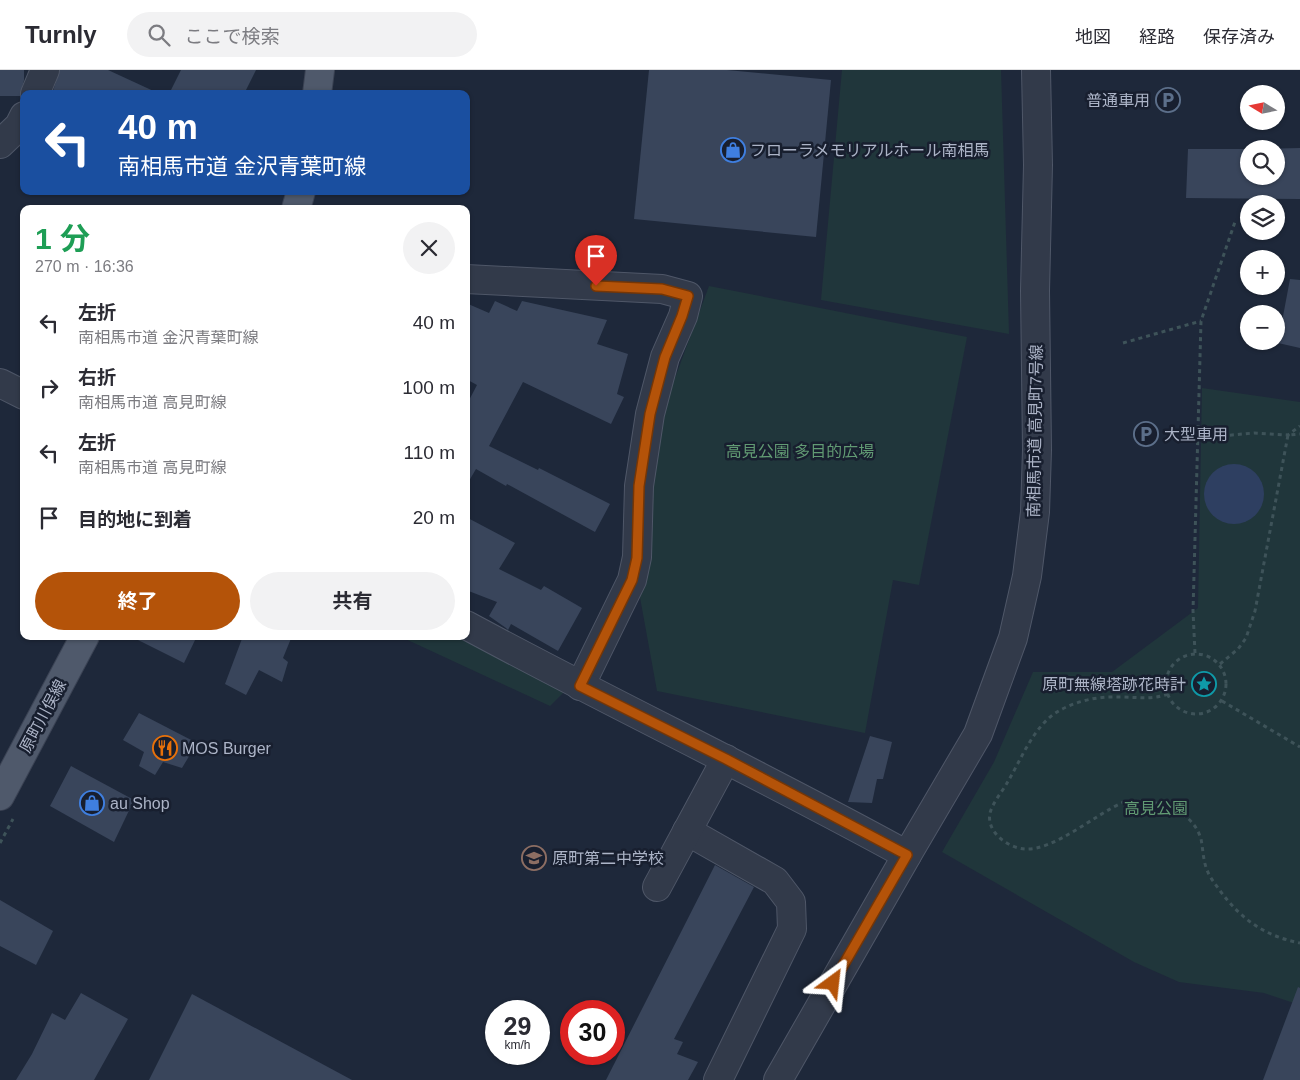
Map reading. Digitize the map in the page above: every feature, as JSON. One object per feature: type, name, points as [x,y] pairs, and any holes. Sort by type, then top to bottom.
[{"type":"main road","points":[[318,90],[320,70]]},
{"type":"main road","name":"原町川俣線","points":[[0,796],[83,640]]},
{"type":"street","points":[[37,90],[45,70]]},
{"type":"street","name":"南相馬市道 高見町7号線","points":[[778,1080],[978,734],[1013,638],[1027,576],[1036,512],[1035,282],[1038,165],[1036,70]]},
{"type":"street","points":[[0,144],[20,124]]},
{"type":"street","points":[[470,279],[662,289],[688,296],[665,357],[650,414],[639,486],[637,550],[632,580],[580,686]]},
{"type":"street","points":[[0,383],[20,393]]},
{"type":"street","points":[[470,627],[907,855]]},
{"type":"street","points":[[657,887],[726,759]]},
{"type":"street","points":[[687,831],[775,881],[790,902],[792,928],[718,1080]]},
{"type":"path","points":[[1196,653],[1193,611],[1201,321],[1236,219]]},
{"type":"path","points":[[1123,343],[1201,321]]},
{"type":"path","points":[[1220,664],[1238,649],[1246,638],[1255,610],[1288,435],[1300,426]]},
{"type":"path","points":[[1198,438],[1254,433],[1300,434]]},
{"type":"path","points":[[1196,653],[1213,658],[1220,664],[1226,680],[1226,689],[1222,701],[1210,711],[1190,714],[1176,706],[1168,694],[1166,684],[1171,666],[1186,655],[1196,653]]},
{"type":"path","points":[[1168,694],[1157,698],[1098,697],[1069,706],[1056,713],[1045,722],[1036,734],[990,813],[990,822],[994,832],[1004,842],[1017,848],[1036,848],[1058,840],[1124,802],[1153,803],[1171,808],[1190,820],[1196,829],[1200,839],[1206,870],[1240,915],[1272,935],[1300,943]]},
{"type":"path","points":[[1222,701],[1300,747]]},
{"type":"green space","points":[[842,70],[1001,70],[1009,334],[821,300]]},
{"type":"green space","name":"高見公園 多目的広場","points":[[709,286],[967,337],[919,585],[893,580],[865,733],[657,691],[639,592],[647,569],[651,539],[652,474],[662,413]]},
{"type":"green space","name":"高見公園","points":[[1202,388],[1300,402],[1300,1005],[1264,993],[1179,982],[1134,962],[942,852],[994,762],[1033,672],[1112,672],[1198,608]]},
{"type":"green space","points":[[408,640],[467,640],[565,691],[550,706]]},
{"type":"water","points":[[1234,464],[1250,469],[1255,473],[1259,478],[1264,494],[1259,510],[1255,515],[1250,519],[1234,524],[1218,519],[1213,515],[1209,510],[1204,494],[1209,478],[1213,473],[1218,469]]},
{"type":"building","points":[[0,70],[24,70],[24,80],[20,96],[0,96]]},
{"type":"building","points":[[60,70],[108,70],[151,90],[53,90]]},
{"type":"building","points":[[181,70],[256,70],[246,90],[171,90]]},
{"type":"building","name":"フローラメモリアルホール南相馬","points":[[649,70],[727,70],[831,80],[816,237],[634,219]]},
{"type":"building","points":[[1285,148],[1300,148],[1300,199],[1285,199],[1285,195],[1240,195],[1240,198],[1186,198],[1188,149],[1240,149],[1240,185],[1285,185]]},
{"type":"building","points":[[1290,279],[1300,280],[1300,348],[1285,345],[1285,306]]},
{"type":"building","points":[[495,301],[517,311],[522,301],[607,320],[597,344],[628,354],[617,394],[624,397],[611,424],[523,382],[489,446],[538,470],[539,468],[610,504],[595,532],[476,469],[470,479],[470,398],[477,385],[470,381],[470,305],[489,313]]},
{"type":"building","points":[[470,519],[515,543],[499,569],[541,590],[544,586],[582,608],[558,651],[511,624],[508,630],[489,616],[497,602],[470,592]]},
{"type":"building","points":[[138,640],[195,640],[184,663]]},
{"type":"building","points":[[242,640],[290,640],[283,658],[288,662],[282,682],[259,670],[246,695],[225,684]]},
{"type":"building","name":"MOS Burger","points":[[139,713],[197,743],[182,768],[163,762],[155,775],[139,766],[144,752],[123,740]]},
{"type":"building","points":[[870,736],[892,742],[883,779],[877,779],[872,803],[848,802]]},
{"type":"building","name":"au Shop","points":[[71,766],[134,800],[114,842],[50,806]]},
{"type":"building","points":[[715,865],[754,887],[674,1039],[683,1042],[677,1054],[698,1062],[688,1080],[606,1080],[614,1065],[625,1065],[625,1043]]},
{"type":"building","points":[[0,900],[53,931],[36,965],[0,946]]},
{"type":"building","points":[[1298,987],[1300,988],[1300,1080],[1263,1080]]},
{"type":"building","points":[[81,993],[128,1019],[94,1080],[16,1080],[32,1054],[52,1013],[65,1020]]},
{"type":"building","points":[[192,994],[352,1080],[149,1080]]},
{"type":"place","name":"普通車用","points":[[1168,100]]},
{"type":"place","name":"フローラメモリアルホール南相馬","points":[[733,150]]},
{"type":"place","name":"大型車用","points":[[1146,434]]},
{"type":"place","name":"原町無線塔跡花時計","points":[[1204,684]]},
{"type":"place","name":"MOS Burger","points":[[165,748]]},
{"type":"place","name":"au Shop","points":[[92,803]]},
{"type":"place","name":"原町第二中学校","points":[[534,858]]},
{"type":"route","points":[[596,286],[662,289],[688,296],[665,357],[650,414],[639,486],[637,558],[632,580],[580,686],[726,759],[907,855],[833,983]]}]
